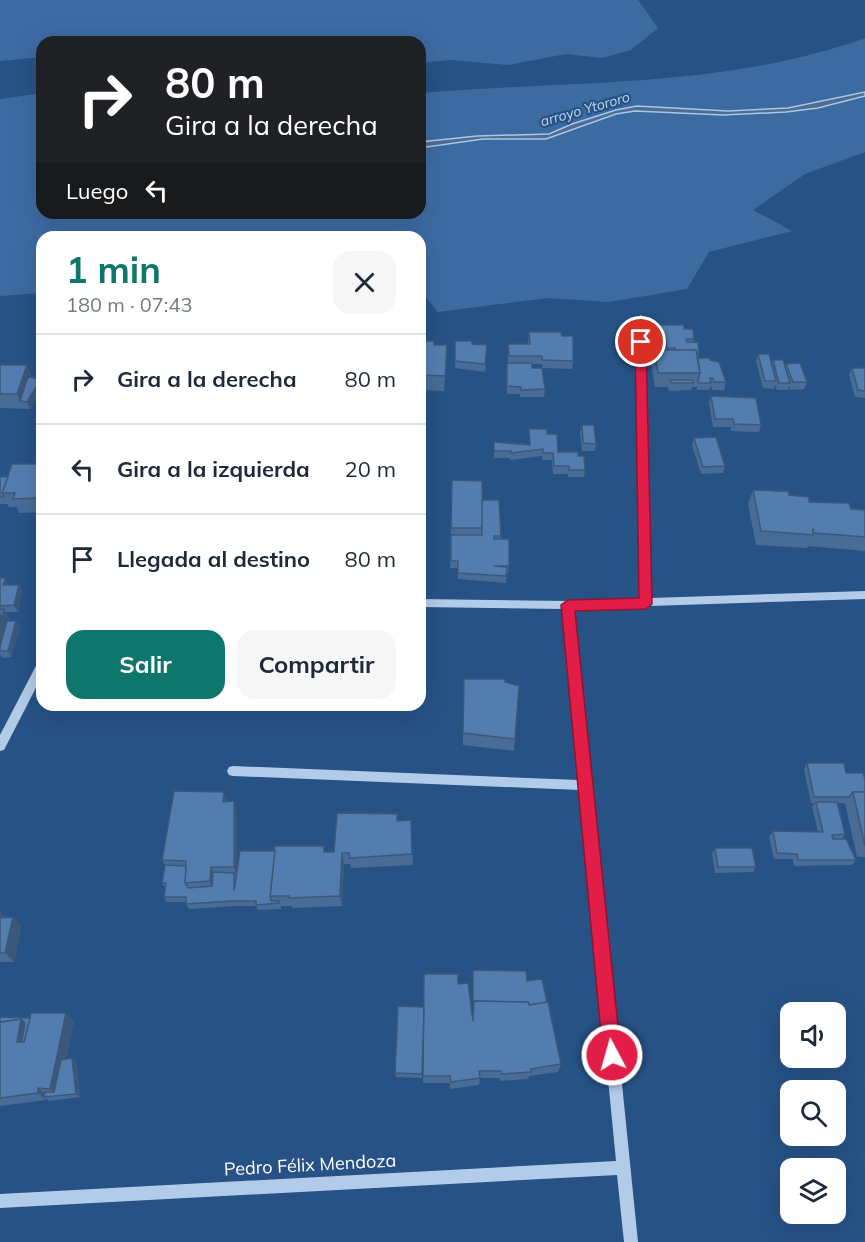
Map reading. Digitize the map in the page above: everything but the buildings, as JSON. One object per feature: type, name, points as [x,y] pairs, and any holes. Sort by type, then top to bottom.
[{"type":"street","points":[[640,318],[646,604]]},
{"type":"street","points":[[426,603],[646,604],[865,595]]},
{"type":"street","points":[[568,605],[631,1242]]},
{"type":"street","points":[[0,746],[36,677]]},
{"type":"street","points":[[232,771],[585,784]]},
{"type":"street","name":"Pedro Félix Mendoza","points":[[0,1202],[622,1168]]},
{"type":"shaded area","points":[[0,0],[638,0],[658,28],[631,50],[602,58],[566,54],[508,65],[450,60],[426,62],[426,36],[36,36],[36,58],[0,61]]},
{"type":"shaded area","points":[[865,38],[865,152],[805,174],[753,210],[792,231],[709,252],[687,289],[609,302],[548,298],[438,312],[426,298],[426,231],[36,231],[36,293],[0,296],[0,99],[36,94],[36,219],[426,219],[426,93],[645,80],[756,66],[811,54]]},
{"type":"shaded area","points":[[865,92],[865,96],[818,108],[723,115],[635,111],[616,114],[546,139],[483,139],[426,147],[426,141],[477,136],[549,134],[616,110],[637,106],[728,111],[788,108]]},
{"type":"route","points":[[612,1055],[568,605],[646,604],[641,342]]},
{"type":"water label","name":"arroyo Ytororo","points":[[585,109]]}]
